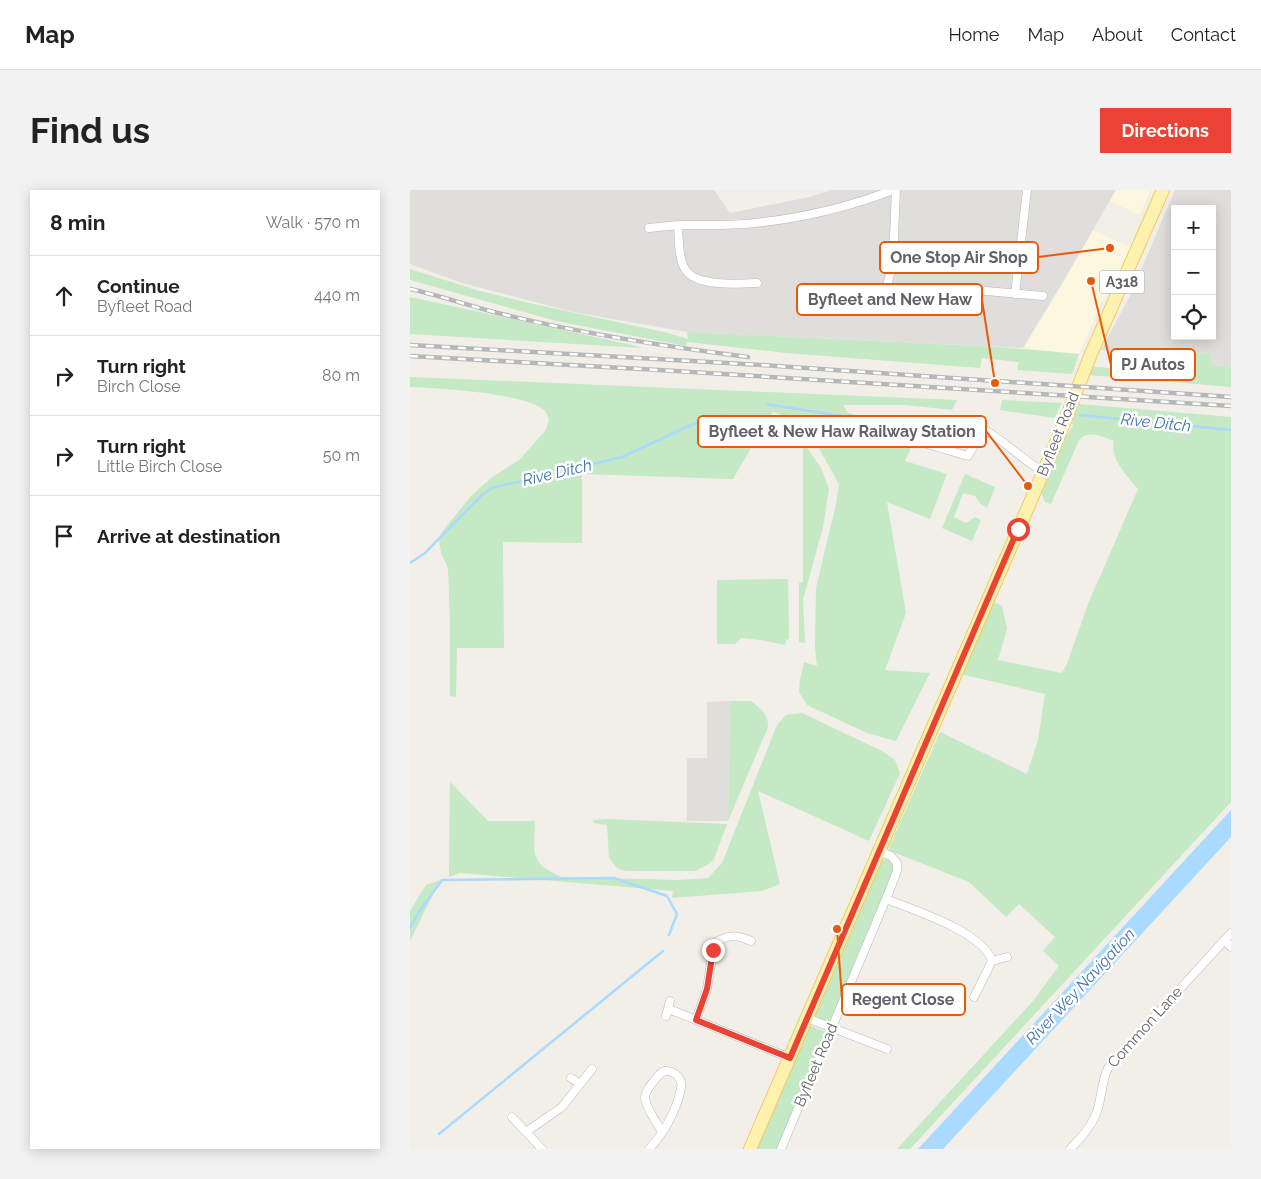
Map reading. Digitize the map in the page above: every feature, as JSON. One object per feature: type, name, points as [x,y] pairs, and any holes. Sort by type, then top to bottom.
[{"type":"main road","name":"Byfleet Road","points":[[750,1149],[1044,471],[1082,374],[1163,190]]},
{"type":"street","points":[[649,228],[678,225],[754,223],[819,213],[895,190],[893,262],[888,282]]},
{"type":"street","points":[[1014,294],[1027,190]]},
{"type":"street","points":[[678,225],[681,257],[685,270],[694,276],[714,282],[756,283]]},
{"type":"street","points":[[986,291],[1043,296]]},
{"type":"street","points":[[920,442],[968,456],[983,429],[994,434],[1033,465],[1044,471]]},
{"type":"street","name":"Byfleet Road","points":[[781,1149],[896,871],[897,863],[891,856],[879,851]]},
{"type":"street","points":[[886,899],[960,930],[975,939],[985,949],[992,961]]},
{"type":"street","name":"Common Lane","points":[[1070,1149],[1081,1137],[1096,1114],[1103,1078],[1108,1068],[1231,933]]},
{"type":"street","points":[[696,1020],[707,989],[715,944],[730,936],[741,936],[752,940]]},
{"type":"street","points":[[1224,940],[1231,947]]},
{"type":"street","points":[[974,997],[992,961],[1007,957]]},
{"type":"street","points":[[668,1009],[790,1058]]},
{"type":"street","points":[[807,1018],[887,1049]]},
{"type":"street","points":[[526,1132],[562,1107],[592,1069]]},
{"type":"street","points":[[649,1149],[662,1132],[679,1097],[682,1086],[680,1080],[672,1072],[665,1071],[659,1074],[646,1092],[645,1099],[662,1132]]},
{"type":"street","points":[[571,1078],[580,1084]]},
{"type":"street","points":[[512,1117],[542,1149]]},
{"type":"shaded area","points":[[410,190],[714,190],[730,213],[810,197],[831,190],[1116,190],[1023,348],[687,332],[573,312],[462,283],[410,264]]},
{"type":"shaded area","points":[[1116,190],[1151,190],[1140,215],[1109,201]]},
{"type":"shaded area","points":[[1175,190],[1231,190],[1231,367],[1211,365],[1211,354],[1140,350],[1139,353],[1101,350],[1130,296]]},
{"type":"shaded area","points":[[1093,230],[1131,248],[1102,302],[1079,354],[1023,348],[1063,282]]},
{"type":"shaded area","points":[[730,701],[728,821],[687,821],[687,758],[707,758],[707,702]]},
{"type":"green space","points":[[410,269],[480,291],[688,339],[687,332],[998,347],[1079,354],[1072,374],[1017,370],[1019,362],[982,358],[980,368],[786,353],[687,342],[686,346],[556,321],[410,280]]},
{"type":"green space","points":[[410,297],[632,345],[643,348],[410,334]]},
{"type":"green space","points":[[1158,351],[1211,354],[1211,365],[1231,367],[1231,387],[1089,375],[1094,367],[1158,371]]},
{"type":"green space","points":[[410,377],[957,400],[952,410],[906,405],[843,405],[848,413],[915,431],[912,445],[905,461],[947,474],[930,519],[887,502],[906,613],[885,670],[930,673],[896,741],[867,733],[807,705],[799,692],[804,662],[817,666],[815,647],[816,588],[839,484],[809,431],[790,418],[773,412],[769,418],[778,417],[795,430],[821,468],[829,489],[823,527],[803,600],[805,643],[799,642],[799,583],[803,582],[803,448],[751,448],[733,479],[582,474],[582,543],[503,542],[504,648],[457,648],[456,697],[450,696],[448,568],[441,553],[439,539],[441,533],[471,496],[491,478],[519,460],[546,430],[549,420],[544,410],[519,399],[480,392],[410,387]]},
{"type":"green space","points":[[1002,400],[1062,403],[1054,418],[1000,410]]},
{"type":"green space","points":[[1079,404],[1231,417],[1231,802],[910,1149],[897,1149],[1033,1001],[1059,966],[1043,951],[1055,937],[1019,904],[1006,917],[969,882],[888,850],[940,732],[1027,774],[1038,740],[1045,694],[961,674],[992,604],[996,603],[1002,606],[1007,629],[998,660],[1062,673],[1067,664],[1088,604],[1138,489],[1117,461],[1113,448],[1114,441],[1091,434],[1079,440],[1051,504],[1045,502],[1042,495],[1043,488],[1061,445],[1073,426],[1072,423]]},
{"type":"green space","points":[[965,474],[995,487],[987,508],[975,496],[963,493],[954,517],[966,523],[975,517],[981,520],[972,541],[942,528]]},
{"type":"green space","points":[[788,579],[789,640],[786,639],[785,645],[741,638],[735,644],[717,644],[717,580]]},
{"type":"green space","points":[[730,701],[751,701],[765,715],[768,727],[728,821]]},
{"type":"green space","points":[[802,713],[882,751],[895,760],[900,773],[869,841],[758,791],[780,884],[762,891],[672,898],[673,891],[460,873],[449,877],[450,782],[488,821],[535,821],[534,850],[536,856],[544,867],[562,877],[678,880],[708,878],[722,863],[777,725],[786,715]]},
{"type":"green space","points":[[607,819],[727,824],[714,859],[709,864],[695,871],[626,871],[617,868],[609,858],[607,825],[594,823],[593,821]]},
{"type":"green space","points":[[890,859],[897,863],[833,1024],[808,1015],[875,861]]},
{"type":"green space","points":[[440,880],[410,941],[410,911],[426,885]]},
{"type":"green space","points":[[811,1026],[824,1031],[826,1034],[778,1149],[750,1149],[803,1027]]},
{"type":"water","name":"River Wey Navigation","points":[[1231,810],[1231,837],[943,1149],[918,1149]]},
{"type":"waterway","name":"Rive Ditch","points":[[766,404],[960,435]]},
{"type":"waterway","name":"Rive Ditch","points":[[1080,415],[1231,430]]},
{"type":"waterway","name":"Rive Ditch","points":[[410,563],[425,553],[483,494],[492,488],[622,457],[691,425],[725,416]]},
{"type":"waterway","points":[[410,928],[442,880],[614,878],[667,896],[677,914],[669,935]]},
{"type":"waterway","points":[[439,1134],[663,951]]},
{"type":"railway","points":[[410,289],[494,312],[588,333],[748,357]]},
{"type":"railway","points":[[410,345],[761,365],[1231,397]]},
{"type":"railway","points":[[410,356],[1231,406]]},
{"type":"place","name":"One Stop Air Shop","points":[[1110,248]]},
{"type":"place","name":"PJ Autos","points":[[1091,281]]},
{"type":"place","name":"Byfleet and New Haw","points":[[995,383]]},
{"type":"place","name":"Byfleet & New Haw Railway Station","points":[[1028,486]]},
{"type":"place","name":"Regent Close","points":[[837,929]]},
{"type":"route","points":[[713,950],[707,989],[696,1020],[790,1058],[1018,529]]}]
